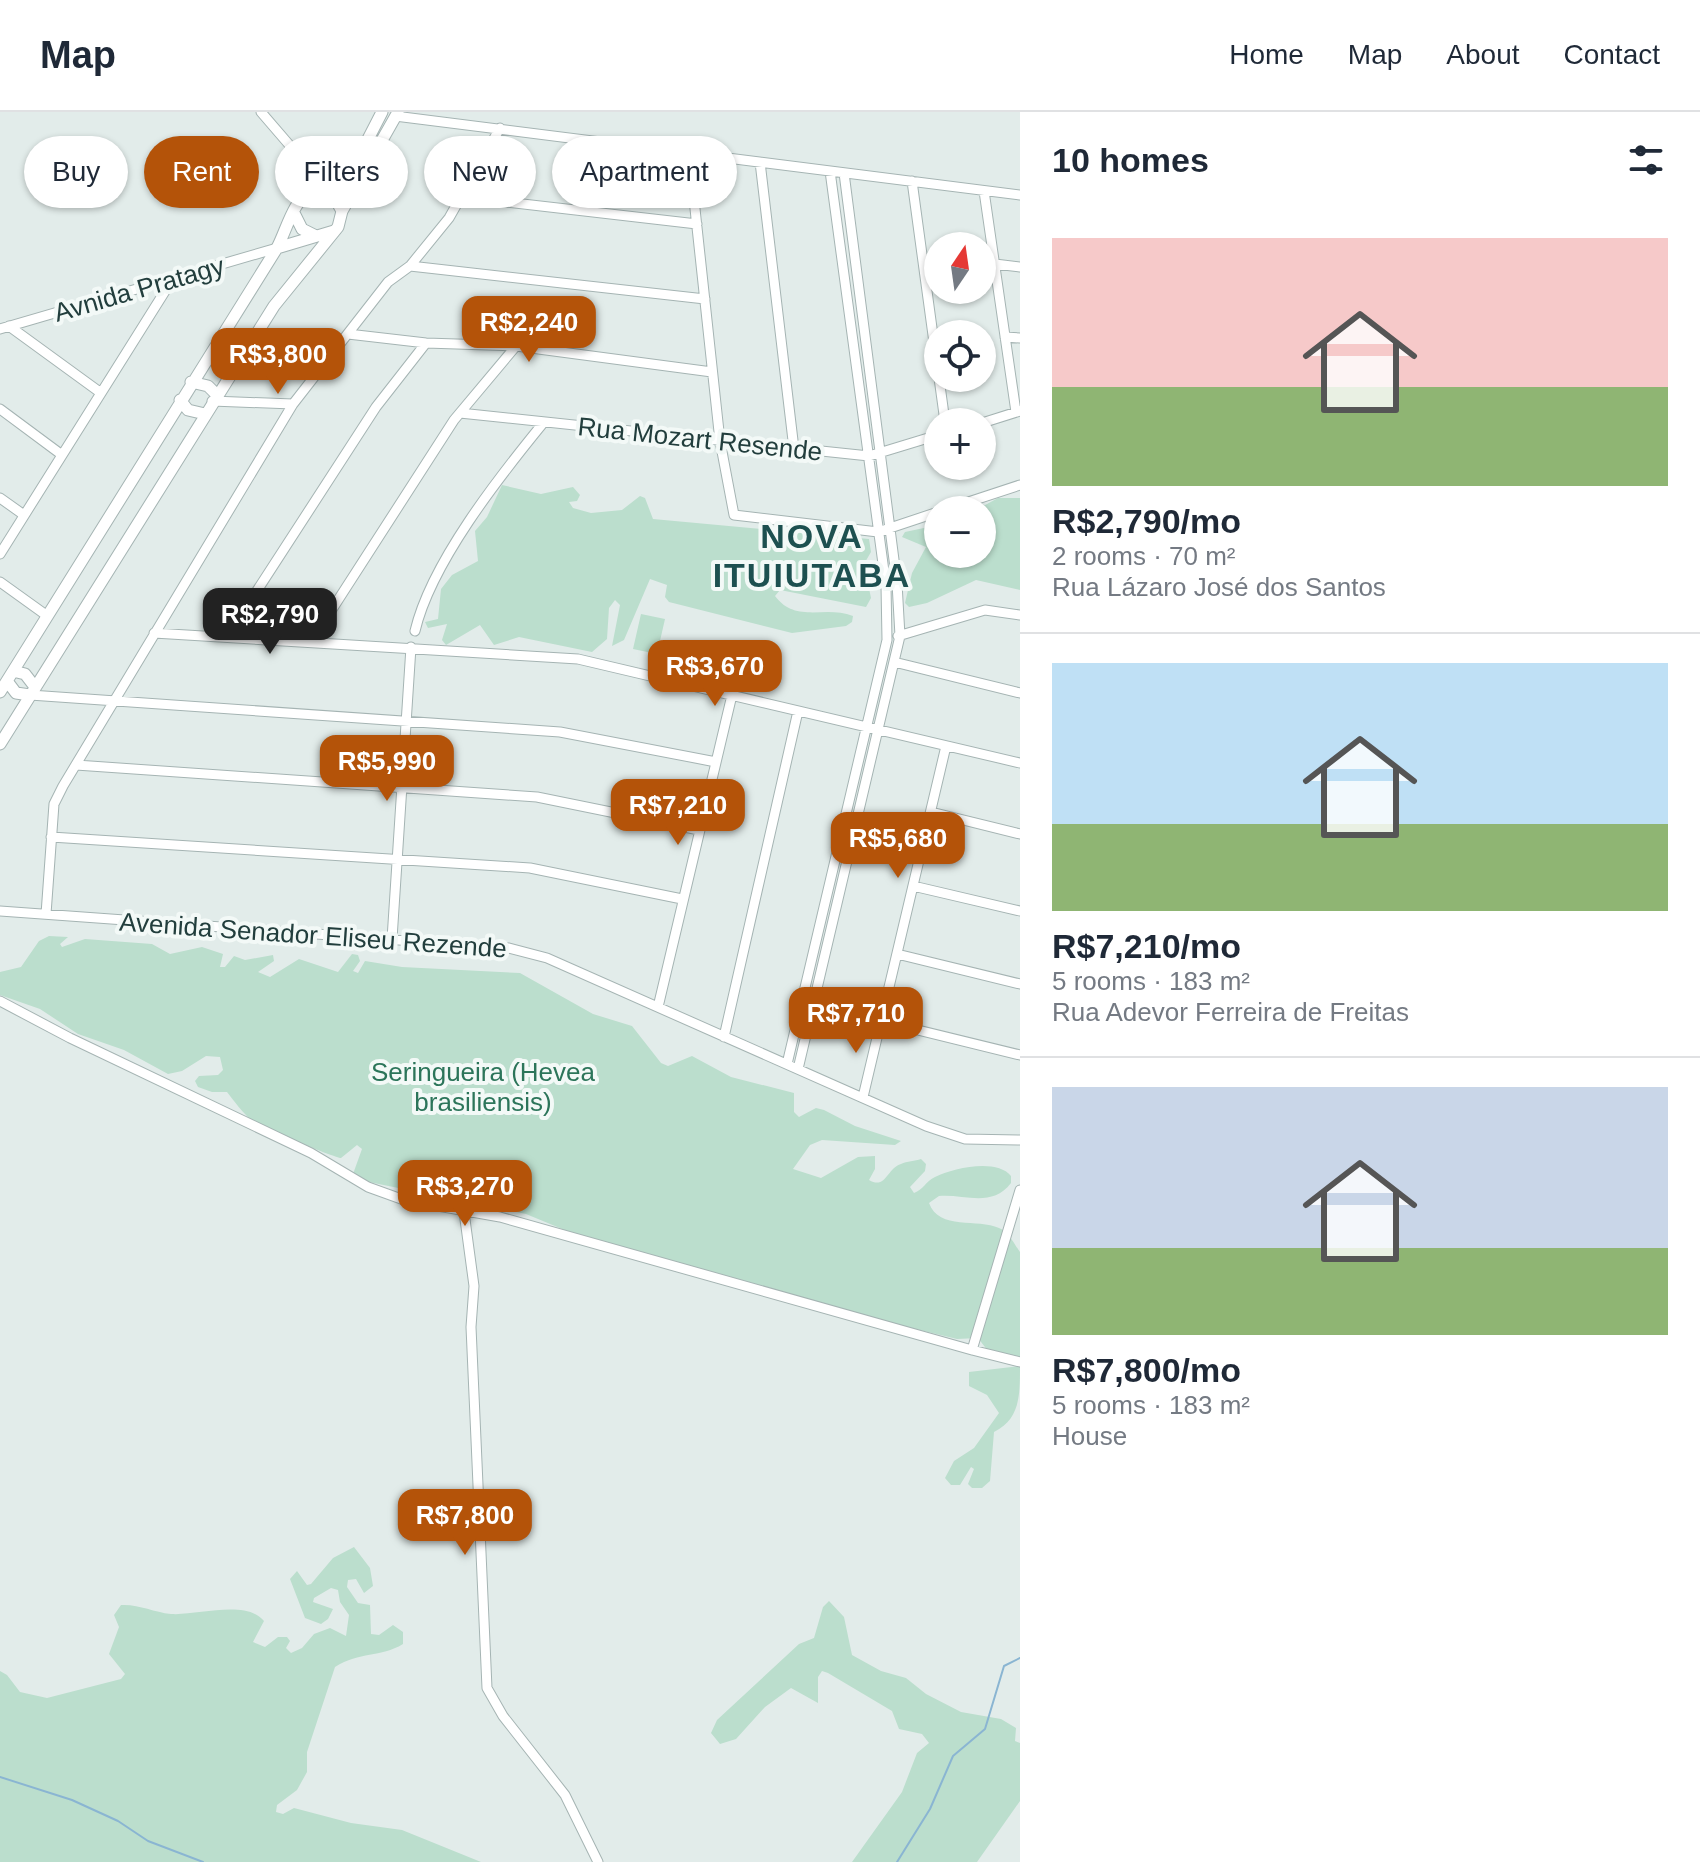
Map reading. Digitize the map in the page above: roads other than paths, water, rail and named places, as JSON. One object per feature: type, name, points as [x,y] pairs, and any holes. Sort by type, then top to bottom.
[{"type":"street","points":[[261,112],[298,155],[296,209],[302,229],[316,236]]},
{"type":"street","points":[[370,136],[382,112]]},
{"type":"street","points":[[0,744],[214,398],[274,306],[334,231],[396,114],[560,136]]},
{"type":"street","points":[[496,136],[500,128]]},
{"type":"street","points":[[737,159],[1020,195]]},
{"type":"street","points":[[760,162],[794,449]]},
{"type":"street","points":[[787,1064],[887,640],[886,586],[830,171]]},
{"type":"street","points":[[798,1069],[900,636],[844,173]]},
{"type":"street","points":[[912,181],[931,320]]},
{"type":"street","points":[[984,191],[990,232]]},
{"type":"street","points":[[536,205],[697,224]]},
{"type":"street","points":[[46,914],[54,804],[76,765],[293,404],[388,282],[410,266],[455,208]]},
{"type":"street","points":[[695,208],[720,441],[734,515],[878,532],[924,517]]},
{"type":"street","points":[[0,692],[277,248],[296,209]]},
{"type":"street","points":[[277,248],[334,231]]},
{"type":"street","name":"Avnida Pratagy","points":[[5,327],[277,248]]},
{"type":"street","points":[[243,259],[256,264],[261,271]]},
{"type":"street","points":[[996,264],[1020,267]]},
{"type":"street","points":[[410,266],[705,299]]},
{"type":"street","points":[[996,271],[1018,412],[996,419]]},
{"type":"street","points":[[0,554],[172,280]]},
{"type":"street","points":[[5,327],[101,393]]},
{"type":"street","points":[[348,334],[426,343],[516,346],[712,372]]},
{"type":"street","points":[[1005,337],[1020,338]]},
{"type":"street","points":[[227,637],[376,407],[426,343]]},
{"type":"street","points":[[311,642],[460,413],[516,346]]},
{"type":"street","points":[[191,382],[208,386],[214,398]]},
{"type":"street","points":[[214,398],[293,404]]},
{"type":"street","points":[[180,400],[188,410],[205,414]]},
{"type":"street","points":[[0,409],[62,455]]},
{"type":"street","name":"Rua Mozart Resende","points":[[460,413],[869,456],[924,440]]},
{"type":"street","points":[[415,631],[427,595],[474,516],[544,422]]},
{"type":"street","points":[[987,496],[1020,485]]},
{"type":"street","points":[[0,498],[24,515]]},
{"type":"street","points":[[0,582],[46,615]]},
{"type":"street","points":[[887,640],[985,610],[1020,615]]},
{"type":"street","points":[[154,633],[578,659],[1020,763]]},
{"type":"street","points":[[392,939],[411,647]]},
{"type":"street","points":[[894,662],[1020,693]]},
{"type":"street","points":[[10,676],[25,674],[33,691]]},
{"type":"street","points":[[10,676],[16,693],[33,691],[115,702],[560,732],[716,762]]},
{"type":"street","points":[[658,1007],[732,695]]},
{"type":"street","points":[[724,1037],[798,711]]},
{"type":"street","points":[[863,1097],[946,746]]},
{"type":"street","points":[[76,765],[537,797],[699,830]]},
{"type":"street","points":[[931,812],[1020,834]]},
{"type":"street","points":[[51,837],[530,868],[682,899]]},
{"type":"street","points":[[913,886],[1020,911]]},
{"type":"street","name":"Avenida Senador Eliseu Rezende","points":[[0,911],[509,948],[531,953],[955,1136],[992,1142],[1020,1140]]},
{"type":"street","points":[[897,954],[1020,984]]},
{"type":"street","points":[[0,1001],[70,1038],[311,1153],[368,1187],[404,1200],[500,1217],[1020,1362]]},
{"type":"street","points":[[881,1021],[1020,1055]]},
{"type":"street","points":[[952,1149],[955,1136]]},
{"type":"street","points":[[972,1350],[1020,1190]]},
{"type":"street","points":[[464,1212],[474,1286],[471,1327],[487,1688],[503,1716],[565,1795],[598,1862]]},
{"type":"waterway","points":[[897,1862],[930,1809],[953,1756],[985,1729],[1004,1666],[1020,1658]]},
{"type":"waterway","points":[[0,1777],[72,1800],[118,1821],[148,1841],[203,1862]]},
{"type":"district","name":"NOVA ITUIUTABA","points":[[812,556]]},
{"type":"park label","name":"Seringueira (Hevea brasiliensis)","points":[[483,1087]]}]
